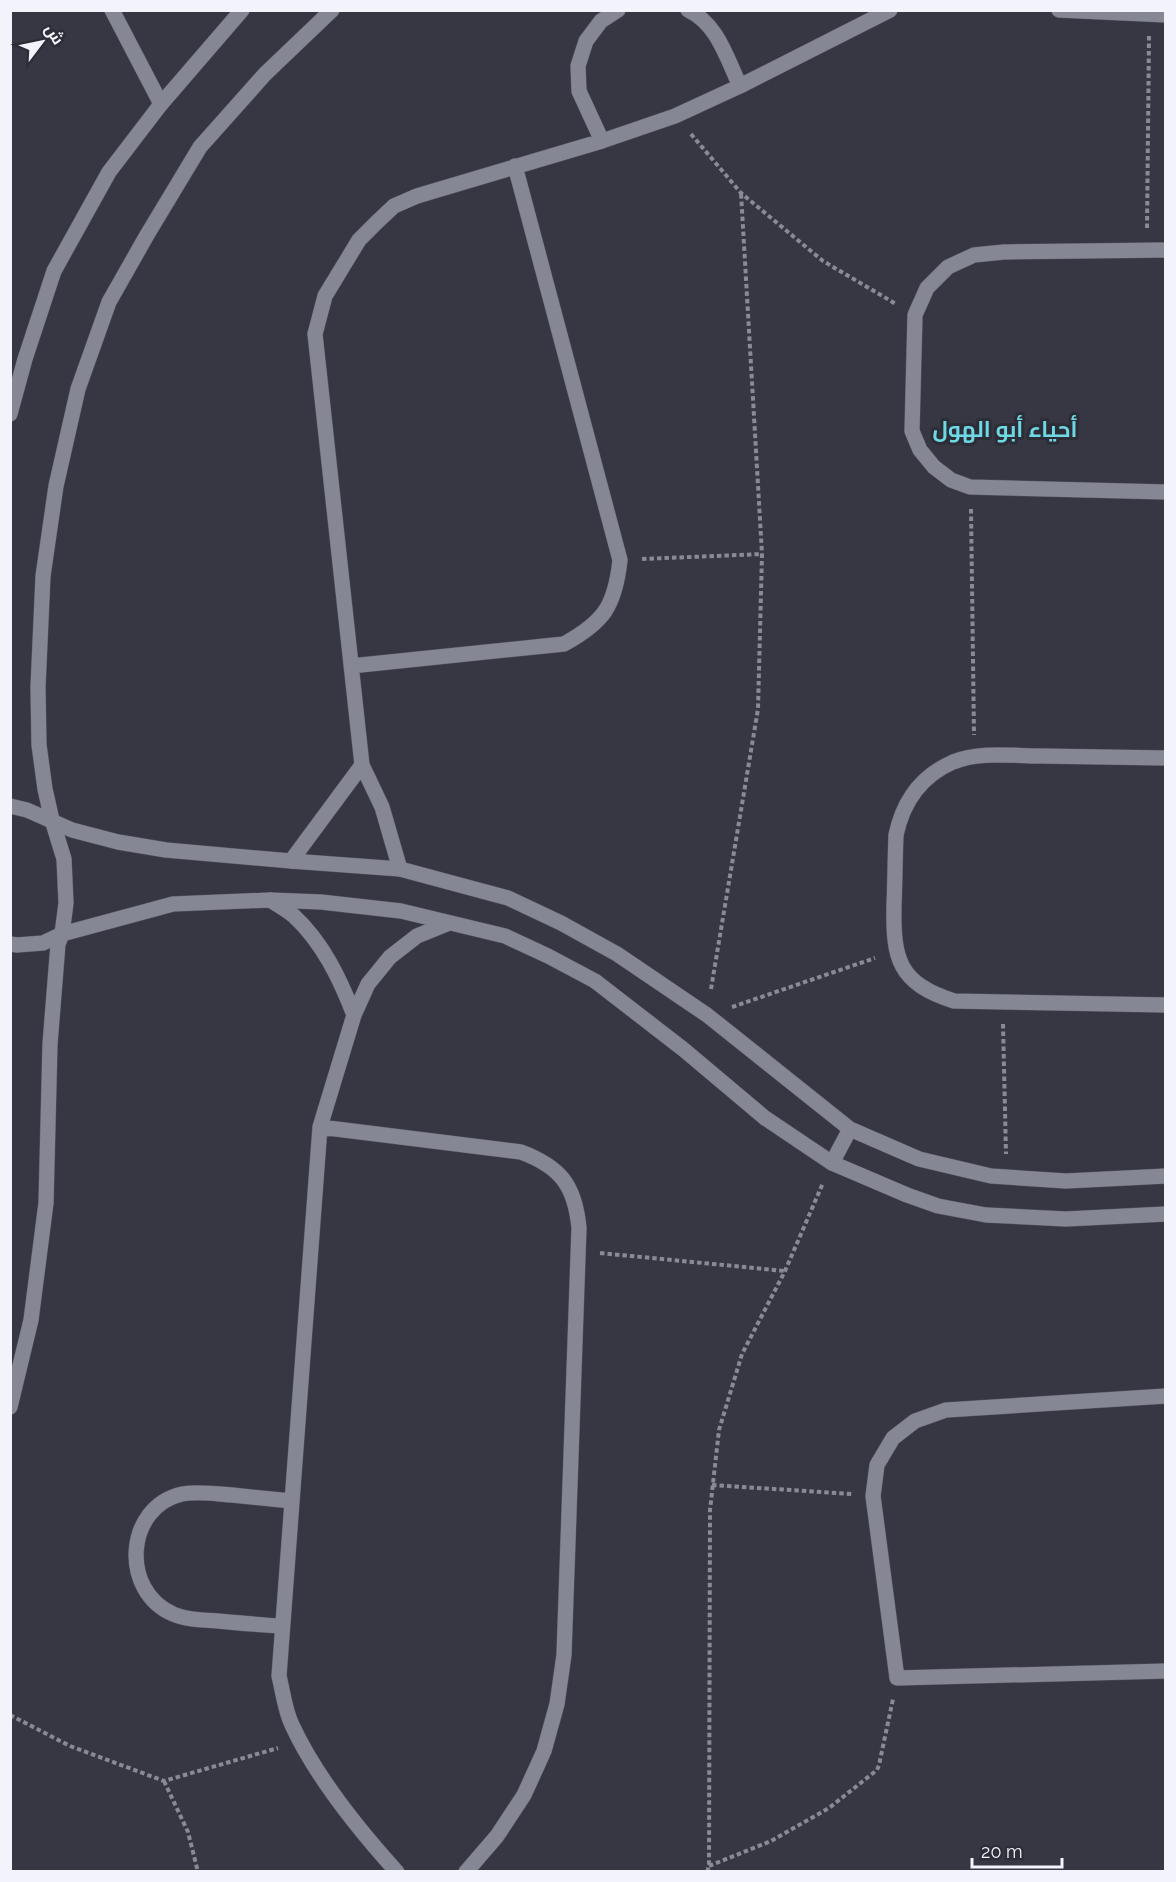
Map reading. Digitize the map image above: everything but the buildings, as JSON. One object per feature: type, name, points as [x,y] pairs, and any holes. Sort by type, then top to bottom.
[{"type":"street","points":[[112,10],[160,104]]},
{"type":"street","points":[[10,1407],[31,1320],[46,1203],[50,1044],[58,944],[62,934],[66,903],[64,859],[45,789],[39,745],[38,687],[43,576],[56,486],[78,390],[109,302],[200,147],[265,74],[332,10]]},
{"type":"street","points":[[602,141],[579,91],[578,66],[586,41],[601,21],[618,10]]},
{"type":"street","points":[[688,10],[696,14],[715,32],[740,87]]},
{"type":"street","points":[[400,868],[382,807],[362,765],[315,334],[325,296],[359,240],[394,206],[417,196],[602,141],[675,116],[740,87],[890,10]]},
{"type":"street","points":[[1059,10],[1166,15]]},
{"type":"street","points":[[10,414],[54,270],[110,172],[160,104],[239,11]]},
{"type":"street","points":[[351,666],[564,644],[587,631],[605,612],[617,587],[620,560],[515,166]]},
{"type":"street","points":[[1166,250],[1004,252],[974,255],[948,267],[927,288],[915,315],[912,431],[920,450],[934,467],[951,480],[970,487],[1166,492]]},
{"type":"street","points":[[1166,758],[989,755],[954,762],[935,772],[905,804],[896,835],[894,933],[896,951],[901,965],[915,982],[933,994],[954,1001],[1166,1005]]},
{"type":"street","points":[[291,861],[362,765]]},
{"type":"street","points":[[10,806],[27,810],[72,830],[118,842],[166,850],[400,868],[508,898],[561,923],[617,954],[707,1015],[850,1129],[919,1159],[992,1176],[1066,1180],[1166,1176]]},
{"type":"street","points":[[270,900],[292,915],[313,937],[330,961],[354,1016]]},
{"type":"street","points":[[10,944],[43,943],[62,934],[173,904],[270,900],[321,902],[401,911],[505,936],[596,981],[683,1049],[765,1118],[832,1163],[907,1195],[938,1206],[986,1215],[1066,1219],[1166,1214]]},
{"type":"street","points":[[397,1872],[369,1841],[317,1769],[291,1724],[279,1676],[320,1127],[354,1016],[368,984],[390,957],[417,936],[449,923]]},
{"type":"street","points":[[320,1127],[521,1152],[540,1159],[557,1172],[570,1188],[577,1208],[579,1228],[564,1655],[557,1704],[544,1751],[524,1796],[497,1836],[466,1872]]},
{"type":"street","points":[[832,1163],[850,1129]]},
{"type":"street","points":[[1166,1396],[946,1410],[915,1421],[892,1438],[877,1465],[873,1496],[897,1678],[1166,1671]]},
{"type":"street","points":[[282,1626],[194,1620],[172,1614],[154,1602],[141,1583],[135,1562],[137,1540],[146,1520],[160,1504],[180,1495],[202,1492],[291,1502]]},
{"type":"path","points":[[1147,250],[1150,15]]},
{"type":"path","points":[[675,116],[741,194],[823,261],[915,315]]},
{"type":"path","points":[[741,194],[762,554],[758,709],[707,1015],[896,951]]},
{"type":"path","points":[[970,487],[974,757]]},
{"type":"path","points":[[620,560],[762,554]]},
{"type":"path","points":[[1003,1002],[1007,1177]]},
{"type":"path","points":[[707,1872],[709,1866],[710,1521],[719,1430],[742,1354],[785,1271],[832,1163]]},
{"type":"path","points":[[578,1251],[785,1271]]},
{"type":"path","points":[[712,1485],[873,1496]]},
{"type":"path","points":[[709,1866],[771,1841],[828,1808],[877,1770],[897,1678]]},
{"type":"path","points":[[10,1715],[70,1746],[164,1781],[302,1742]]},
{"type":"path","points":[[164,1781],[188,1832],[198,1872]]},
{"type":"district","name":"أحياء أبو الهول","points":[[1005,429]]}]
